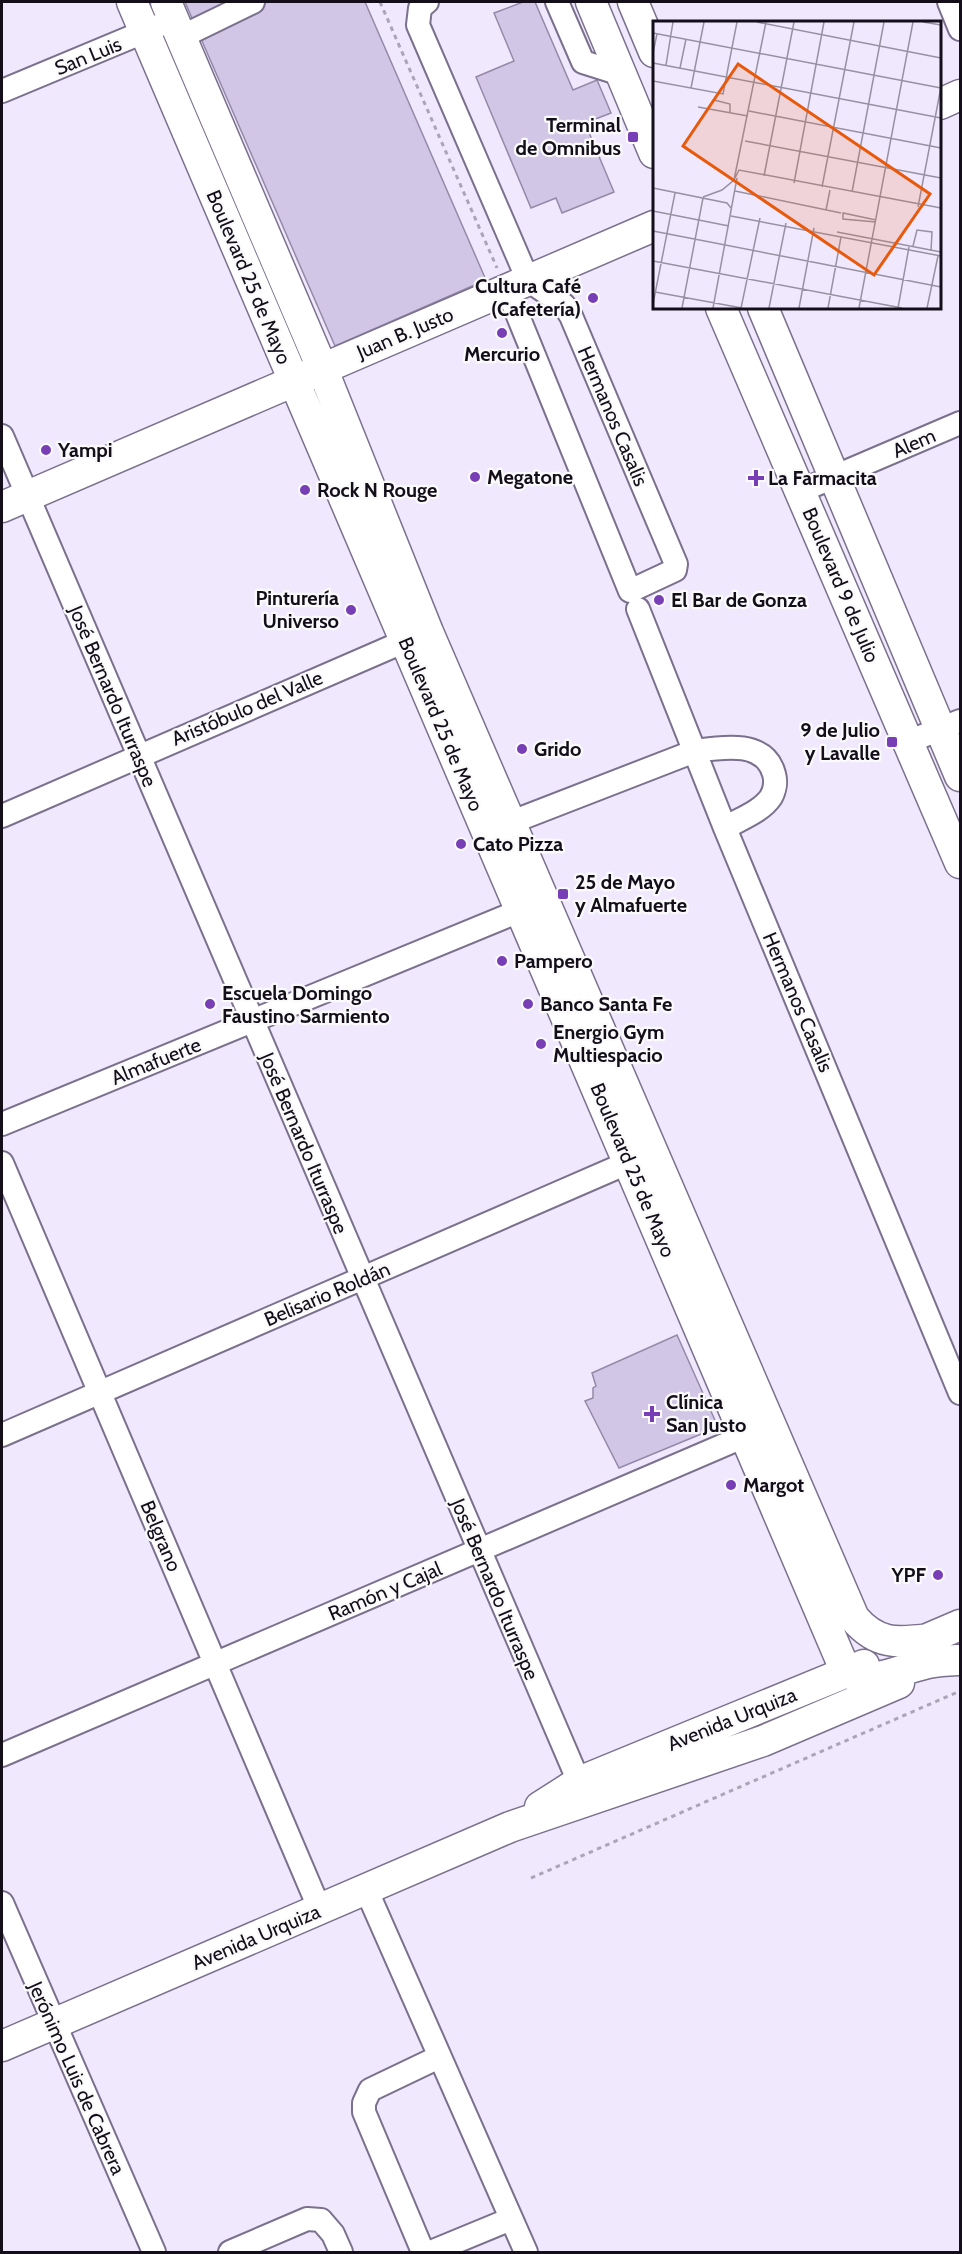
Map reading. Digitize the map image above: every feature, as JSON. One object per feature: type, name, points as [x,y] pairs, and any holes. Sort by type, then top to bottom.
[{"type":"main road","name":"Boulevard 25 de Mayo","points":[[132,2],[293,381],[417,636],[512,822],[532,906]]},
{"type":"main road","points":[[591,2],[653,151]]},
{"type":"main road","points":[[633,2],[653,50]]},
{"type":"main road","name":"Boulevard 25 de Mayo","points":[[173,19],[322,368],[417,636],[758,1431],[846,1672]]},
{"type":"main road","points":[[941,103],[960,95]]},
{"type":"main road","name":"Juan B. Justo","points":[[14,501],[653,226]]},
{"type":"main road","name":"Boulevard 9 de Julio","points":[[721,309],[960,863]]},
{"type":"main road","name":"Boulevard 9 de Julio","points":[[763,309],[834,478],[950,725],[960,776]]},
{"type":"main road","name":"Boulevard 25 de Mayo","points":[[758,1431],[854,1618],[863,1629],[890,1642],[929,1639]]},
{"type":"main road","name":"Avenida Urquiza","points":[[510,1827],[579,1782],[960,1625]]},
{"type":"main road","points":[[846,1672],[859,1678],[874,1679],[923,1664],[959,1659]]},
{"type":"main road","name":"Avenida Urquiza","points":[[2,2046],[510,1827],[600,1799],[779,1735],[959,1659]]},
{"type":"street","name":"San Luis","points":[[2,91],[173,19],[253,2]]},
{"type":"street","points":[[427,2],[420,8],[418,25],[517,284]]},
{"type":"street","points":[[557,2],[583,62],[621,74]]},
{"type":"street","points":[[949,2],[960,29]]},
{"type":"street","name":"Boulevard 25 de Mayo","points":[[220,209],[248,198]]},
{"type":"street","name":"Hermanos Casalis","points":[[517,284],[564,305],[571,316],[676,564],[675,570],[634,600]]},
{"type":"street","name":"Hermanos Casalis","points":[[517,284],[634,600],[725,828],[960,1393]]},
{"type":"street","name":"Alem","points":[[801,491],[960,423]]},
{"type":"street","name":"José Bernardo Iturraspe","points":[[2,436],[14,501],[138,756],[579,1782]]},
{"type":"street","name":"Aristóbulo del Valle","points":[[2,816],[417,636]]},
{"type":"street","points":[[909,742],[950,725]]},
{"type":"street","points":[[512,822],[695,751],[713,748],[759,751],[771,763],[776,781],[772,796],[758,809],[725,828]]},
{"type":"street","name":"Almafuerte","points":[[2,1124],[532,906]]},
{"type":"street","name":"Belisario Roldán","points":[[2,1435],[641,1158]]},
{"type":"street","name":"Belgrano","points":[[2,1163],[320,1910]]},
{"type":"street","name":"Ramón y Cajal","points":[[2,1755],[758,1431]]},
{"type":"street","points":[[366,1889],[526,2253]]},
{"type":"street","name":"Jerónimo Luis de Cabrera","points":[[2,1903],[52,2024],[154,2253]]},
{"type":"street","points":[[423,2253],[364,2112],[364,2103],[370,2090],[439,2057]]},
{"type":"street","points":[[230,2253],[307,2219],[321,2220],[333,2234],[341,2253]]},
{"type":"street","points":[[431,2253],[511,2219]]},
{"type":"path","points":[[380,2],[517,284]]},
{"type":"path","points":[[531,1878],[960,1691]]},
{"type":"building","points":[[185,2],[365,2],[486,280],[335,346]]},
{"type":"building","points":[[523,2],[535,2],[573,90],[597,80],[611,113],[585,123],[614,192],[562,213],[556,198],[531,208],[476,77],[514,61],[494,13]]},
{"type":"building","name":"Clínica San Justo","points":[[677,1335],[718,1427],[619,1468],[585,1401],[593,1398],[593,1388],[596,1386],[592,1373]]},
{"type":"place","name":"Terminal de Omnibus","points":[[633,137]]},
{"type":"place","name":"Cultura Café (Cafetería)","points":[[593,298]]},
{"type":"place","name":"Mercurio","points":[[502,333]]},
{"type":"place","name":"Yampi","points":[[46,450]]},
{"type":"place","name":"Megatone","points":[[475,477]]},
{"type":"place","name":"La Farmacita","points":[[756,478]]},
{"type":"place","name":"Rock N Rouge","points":[[305,490]]},
{"type":"place","name":"El Bar de Gonza","points":[[659,600]]},
{"type":"place","name":"Pinturería Universo","points":[[351,610]]},
{"type":"place","name":"9 de Julio y Lavalle","points":[[892,742]]},
{"type":"place","name":"Grido","points":[[522,749]]},
{"type":"place","name":"Cato Pizza","points":[[461,844]]},
{"type":"place","name":"25 de Mayo y Almafuerte","points":[[563,894]]},
{"type":"place","name":"Pampero","points":[[502,961]]},
{"type":"place","name":"Escuela Domingo Faustino Sarmiento","points":[[210,1004]]},
{"type":"place","name":"Banco Santa Fe","points":[[528,1004]]},
{"type":"place","name":"Energio Gym Multiespacio","points":[[541,1044]]},
{"type":"place","name":"Clínica San Justo","points":[[652,1414]]},
{"type":"place","name":"Margot","points":[[731,1485]]},
{"type":"place","name":"YPF","points":[[938,1575]]}]
